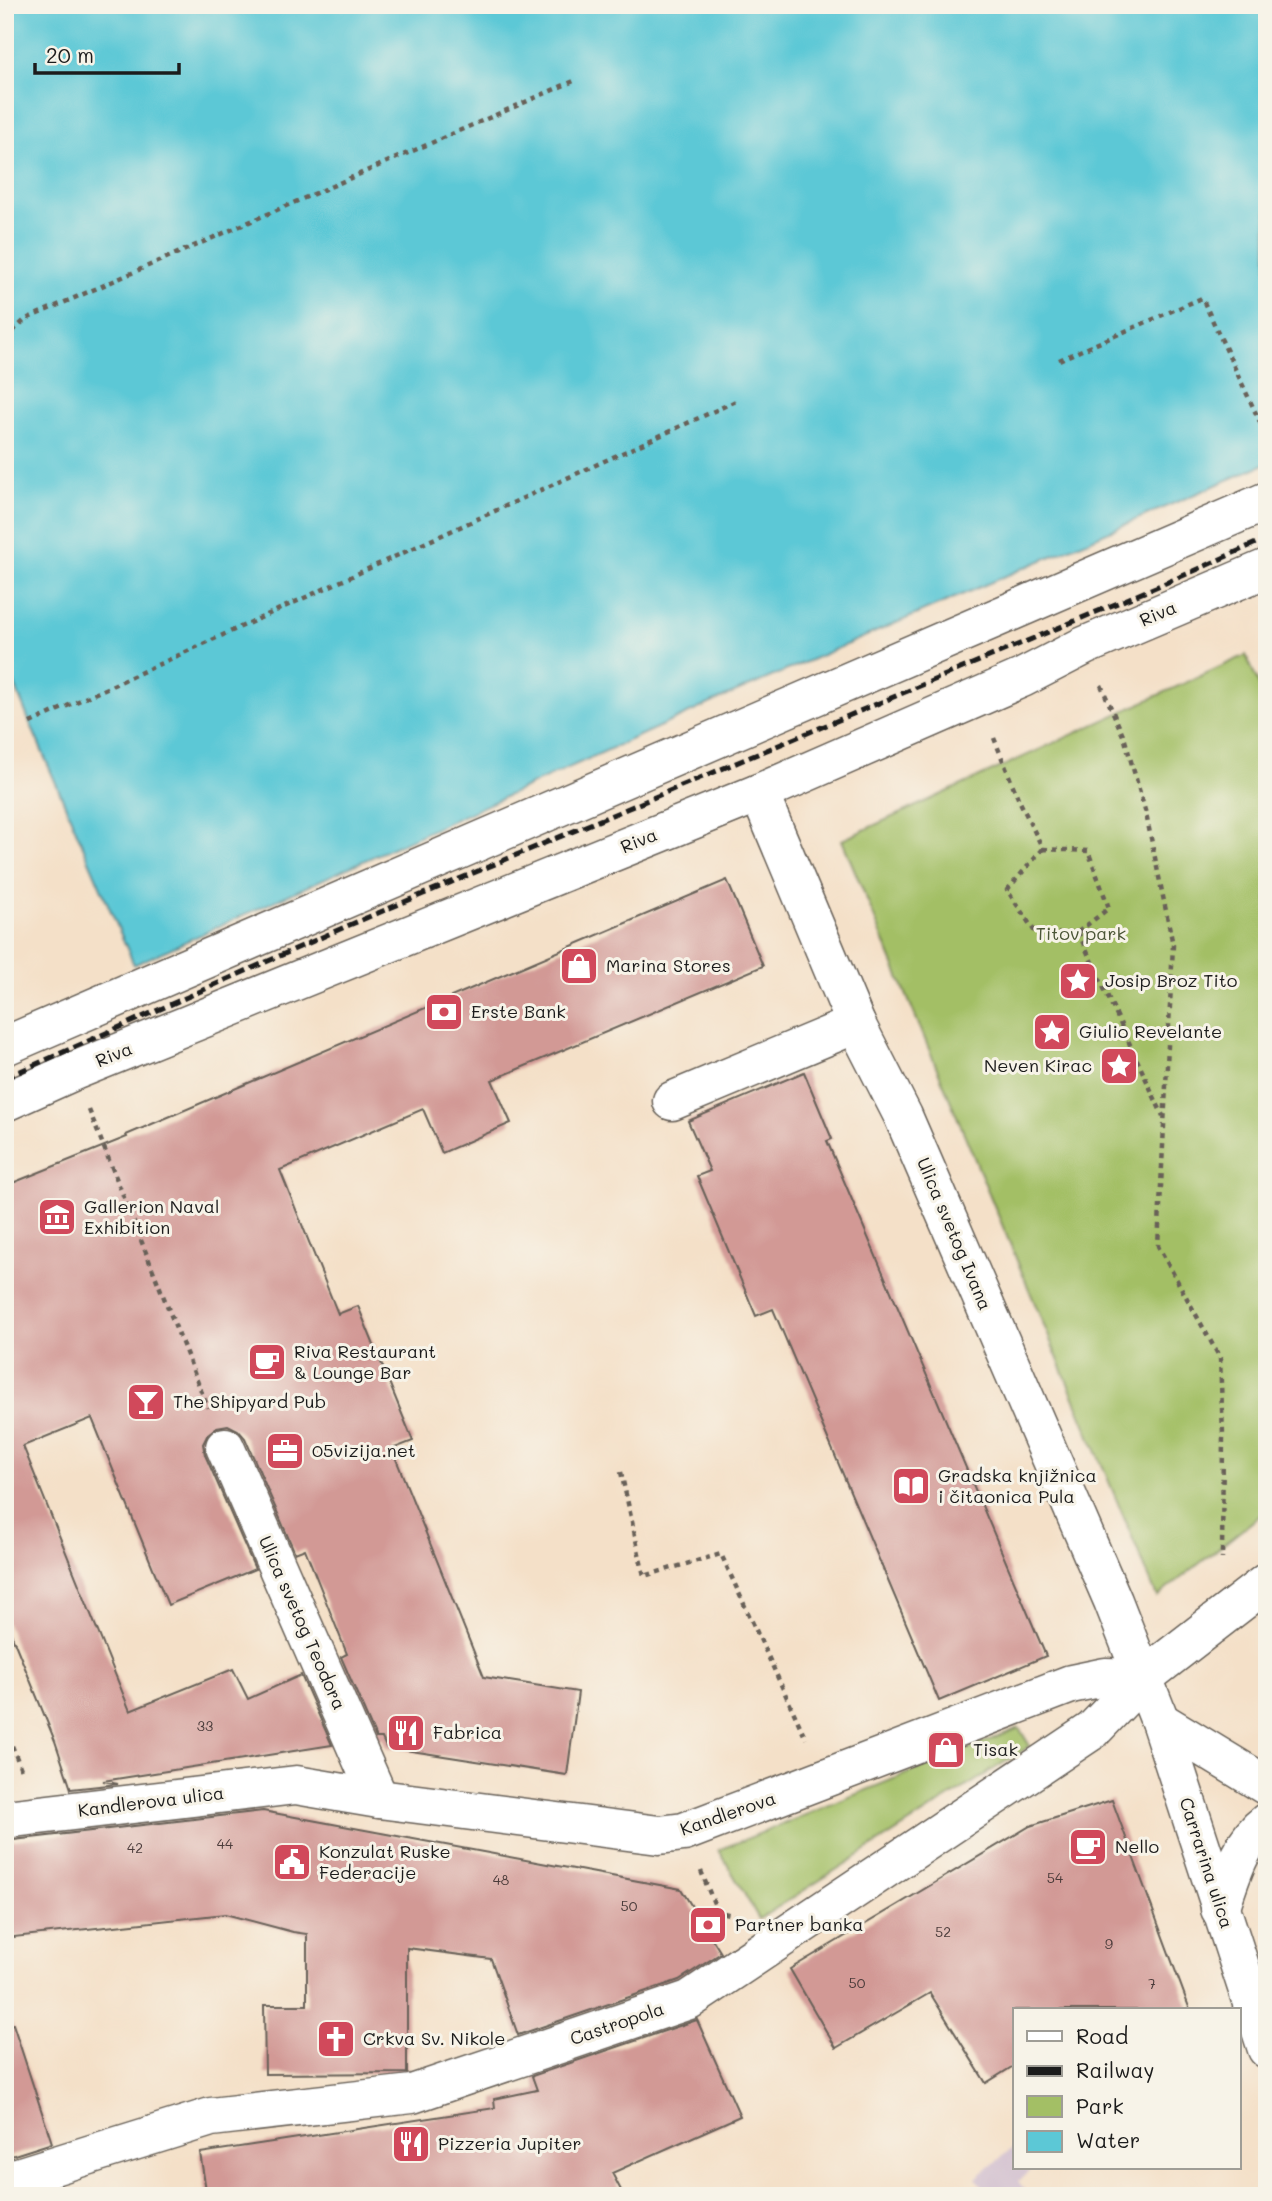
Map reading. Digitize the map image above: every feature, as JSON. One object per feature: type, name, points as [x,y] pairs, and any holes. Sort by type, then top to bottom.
[{"type":"street","points":[[5,1046],[1267,502]]},
{"type":"street","name":"Riva","points":[[5,1102],[759,793],[1021,678],[1084,646],[1267,568]]},
{"type":"street","name":"Ulica svetog Ivana","points":[[759,793],[856,1024],[903,1116],[1113,1601],[1143,1678]]},
{"type":"street","points":[[672,1101],[856,1024]]},
{"type":"street","name":"Ulica svetog Teodora","points":[[225,1447],[379,1799]]},
{"type":"street","name":"Castropola","points":[[5,2181],[211,2117],[412,2094],[689,2000],[1093,1730],[1143,1678],[1267,1582]]},
{"type":"street","name":"Kandlerova","points":[[296,1785],[379,1799],[659,1835],[684,1832],[1071,1684],[1105,1677],[1143,1678]]},
{"type":"street","name":"Carrarina ulica","points":[[1143,1678],[1160,1721],[1267,2049]]},
{"type":"street","points":[[1160,1721],[1267,1786]]},
{"type":"street","name":"Kandlerova ulica","points":[[5,1819],[296,1785]]},
{"type":"street","points":[[1220,1909],[1234,1868],[1245,1846],[1267,1822]]},
{"type":"path","points":[[5,338],[26,319],[576,80]]},
{"type":"path","points":[[1059,360],[1202,298],[1267,437]]},
{"type":"path","points":[[30,723],[736,401]]},
{"type":"path","points":[[1084,646],[1125,740],[1146,814],[1173,944],[1158,1246],[1220,1358],[1223,1434],[1222,1559]]},
{"type":"path","points":[[977,697],[1018,798],[1043,849]]},
{"type":"path","points":[[1043,849],[1088,851],[1109,908],[1078,932],[1037,935],[1007,890],[1043,849]]},
{"type":"path","points":[[1078,932],[1164,1118]]},
{"type":"path","points":[[74,1072],[198,1385]]},
{"type":"path","points":[[621,1472],[644,1576],[721,1553],[824,1780]]},
{"type":"shaded area","points":[[1013,2148],[1013,2170],[1032,2170],[1018,2181],[1030,2196],[991,2196],[976,2178]]},
{"type":"green space","name":"Titov park","points":[[1246,655],[1267,703],[1267,1510],[1157,1597],[842,840]]},
{"type":"green space","points":[[1019,1728],[1030,1746],[759,1919],[719,1850]]},
{"type":"water","points":[[5,5],[1267,5],[1267,463],[718,700],[134,965],[5,660]]},
{"type":"building","points":[[727,880],[763,966],[492,1080],[511,1123],[442,1153],[423,1109],[280,1170],[338,1314],[358,1306],[413,1441],[392,1449],[484,1677],[578,1692],[567,1775],[386,1747],[382,1738],[376,1738],[341,1657],[347,1654],[305,1549],[295,1553],[245,1438],[238,1430],[228,1425],[217,1427],[208,1434],[203,1444],[205,1455],[255,1569],[168,1605],[92,1418],[23,1446],[130,1711],[233,1669],[248,1699],[301,1675],[332,1745],[103,1781],[118,1784],[71,1789],[55,1741],[5,1619],[5,1186],[127,1137],[126,1135]]},
{"type":"building","name":"Gradska knjižnica i čitaonica Pula","points":[[804,1072],[832,1139],[827,1141],[1046,1656],[939,1701],[773,1309],[756,1316],[697,1176],[710,1171],[688,1121]]},
{"type":"building","points":[[1112,1800],[1189,2008],[1013,2008],[1013,2066],[986,2083],[930,1993],[836,2048],[790,1969],[1030,1826]]},
{"type":"building","points":[[263,1811],[681,1889],[721,1953],[679,1980],[518,2035],[491,1959],[407,1948],[407,2073],[265,2074],[264,2005],[307,2005],[307,1934],[225,1914],[5,1938],[5,1841]]},
{"type":"building","points":[[697,2020],[740,2116],[612,2173],[624,2196],[207,2196],[200,2153],[495,2108],[494,2099],[537,2090],[532,2076]]},
{"type":"building","points":[[13,2024],[52,2143],[5,2158],[5,2025]]},
{"type":"railway","points":[[5,1078],[347,926],[1267,538]]},
{"type":"place","name":"Marina Stores","points":[[579,966]]},
{"type":"place","name":"Josip Broz Tito","points":[[1078,981]]},
{"type":"place","name":"Erste Bank","points":[[444,1012]]},
{"type":"place","name":"Giulio Revelante","points":[[1052,1032]]},
{"type":"place","name":"Neven Kirac","points":[[1119,1066]]},
{"type":"place","name":"Gallerion Naval Exhibition","points":[[57,1217]]},
{"type":"place","name":"Riva Restaurant & Lounge Bar","points":[[267,1362]]},
{"type":"place","name":"The Shipyard Pub","points":[[146,1402]]},
{"type":"place","name":"05vizija.net","points":[[285,1451]]},
{"type":"place","name":"Gradska knjižnica i čitaonica Pula","points":[[911,1486]]},
{"type":"place","name":"Fabrica","points":[[406,1733]]},
{"type":"place","name":"Tisak","points":[[946,1750]]},
{"type":"place","name":"Nello","points":[[1088,1847]]},
{"type":"place","name":"Konzulat Ruske Federacije","points":[[292,1862]]},
{"type":"place","name":"Partner banka","points":[[708,1925]]},
{"type":"place","name":"Crkva Sv. Nikole","points":[[336,2039]]},
{"type":"place","name":"Pizzeria Jupiter","points":[[411,2144]]}]
